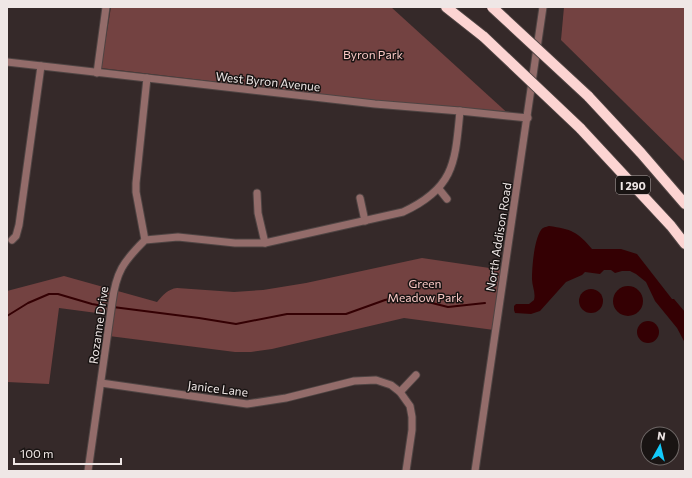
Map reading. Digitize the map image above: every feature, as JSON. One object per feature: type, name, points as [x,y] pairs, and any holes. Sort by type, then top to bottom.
[{"type":"highway","name":"I 290","points":[[446,7],[484,37],[580,128],[671,226],[685,244]]},
{"type":"highway","name":"I 290","points":[[492,7],[588,96],[641,153],[685,204]]},
{"type":"street","points":[[97,73],[106,7]]},
{"type":"street","name":"North Addison Road","points":[[475,471],[528,118],[543,7]]},
{"type":"street","name":"West Byron Avenue","points":[[7,62],[375,104],[460,110],[528,118]]},
{"type":"street","points":[[12,240],[16,236],[19,225],[41,66]]},
{"type":"street","points":[[147,78],[136,183],[136,192],[145,240],[178,237],[235,243],[265,244],[403,212],[417,206],[429,198],[438,189],[448,175],[453,163],[456,149],[460,110]]},
{"type":"street","points":[[438,189],[447,199]]},
{"type":"street","points":[[257,193],[258,213],[265,244]]},
{"type":"street","points":[[360,198],[365,220]]},
{"type":"street","name":"Rozanne Drive","points":[[88,471],[116,278],[121,268],[145,240]]},
{"type":"street","points":[[400,392],[416,375]]},
{"type":"street","name":"Janice Lane","points":[[101,383],[247,404],[286,398],[342,383],[376,380],[391,385],[400,392],[410,406],[412,430],[406,471]]},
{"type":"green space","name":"Byron Park","points":[[111,7],[391,7],[512,117],[101,68]]},
{"type":"green space","points":[[564,7],[685,7],[685,162],[561,40]]},
{"type":"green space","name":"Green Meadow Park","points":[[422,258],[503,270],[494,330],[404,318],[272,349],[251,352],[235,352],[109,336],[112,315],[59,308],[49,384],[7,382],[7,291],[64,276],[157,302],[168,291],[177,288],[234,292],[263,290],[306,283]]},
{"type":"shaded area","points":[[549,226],[563,228],[574,232],[592,249],[621,249],[637,254],[672,299],[674,299],[685,312],[685,343],[677,328],[655,301],[646,282],[630,271],[615,273],[611,270],[604,270],[600,274],[585,272],[582,275],[566,282],[540,311],[531,314],[515,313],[514,306],[516,304],[529,304],[534,300],[535,295],[532,274],[535,247],[541,230]]},
{"type":"shaded area","points":[[628,286],[639,290],[643,301],[639,312],[628,316],[617,312],[613,301],[617,290]]},
{"type":"shaded area","points":[[591,289],[596,290],[602,296],[602,306],[596,312],[591,313],[586,312],[580,306],[579,301],[580,296],[586,290]]},
{"type":"shaded area","points":[[648,321],[656,324],[659,332],[656,340],[648,343],[640,340],[637,332],[640,324]]},
{"type":"waterway","points":[[7,316],[28,303],[49,294],[58,294],[92,304],[109,307]]},
{"type":"waterway","points":[[113,307],[236,324],[287,314],[346,314],[385,300],[404,296],[448,307],[485,303]]}]
